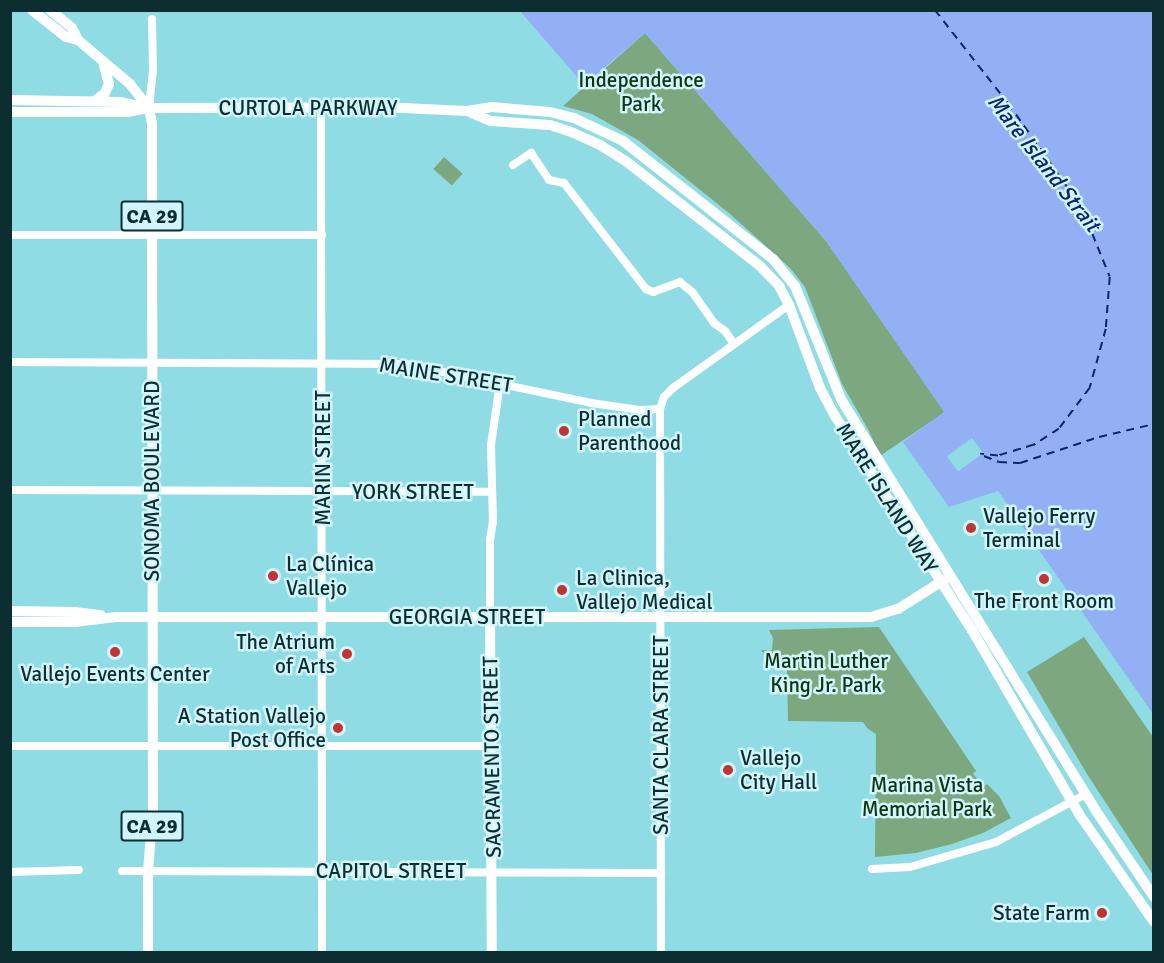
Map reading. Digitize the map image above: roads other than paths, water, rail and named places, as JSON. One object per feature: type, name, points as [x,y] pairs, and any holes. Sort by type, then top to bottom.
[{"type":"main road","points":[[32,10],[66,37],[78,40],[102,59],[130,84],[149,108]]},
{"type":"main road","points":[[50,10],[72,28],[78,40]]},
{"type":"main road","points":[[95,101],[105,93],[109,84],[102,59]]},
{"type":"main road","name":"CURTOLA PARKWAY","points":[[10,100],[121,102],[149,108]]},
{"type":"main road","name":"CURTOLA PARKWAY","points":[[10,111],[128,112],[149,108],[321,107],[467,111],[491,107],[530,110],[574,118]]},
{"type":"main road","name":"SONOMA BOULEVARD","points":[[148,952],[148,871],[152,822],[153,746],[152,235],[149,108]]},
{"type":"main road","name":"CURTOLA PARKWAY","points":[[467,111],[491,121],[539,124],[569,131]]},
{"type":"main road","name":"MARE ISLAND WAY","points":[[574,118],[622,141],[773,259],[801,297],[842,401],[952,574],[1086,794],[1154,897]]},
{"type":"main road","name":"MARE ISLAND WAY","points":[[569,131],[600,145],[627,162],[760,266],[779,286],[835,417],[1001,679],[1073,803],[1154,922]]},
{"type":"main road","points":[[789,305],[801,297]]},
{"type":"main road","name":"GEORGIA STREET","points":[[10,622],[74,622],[116,617],[871,617],[898,609],[952,574]]},
{"type":"main road","name":"GEORGIA STREET","points":[[10,611],[75,612],[116,617]]},
{"type":"main road","name":"SACRAMENTO STREET","points":[[490,617],[492,952]]},
{"type":"street","points":[[149,108],[153,72],[152,19]]},
{"type":"street","name":"MARIN STREET","points":[[321,107],[322,952]]},
{"type":"street","points":[[513,165],[531,153],[549,180],[564,183],[646,289],[653,292],[680,282],[693,293],[714,323],[725,331],[734,344]]},
{"type":"street","points":[[10,235],[322,235]]},
{"type":"street","points":[[660,409],[664,397],[673,387],[789,305]]},
{"type":"street","name":"MAINE STREET","points":[[10,362],[405,364],[599,405],[640,410],[660,409]]},
{"type":"street","name":"SACRAMENTO STREET","points":[[490,617],[491,434],[500,383]]},
{"type":"street","name":"SANTA CLARA STREET","points":[[660,409],[661,952]]},
{"type":"street","name":"YORK STREET","points":[[10,490],[492,492]]},
{"type":"street","points":[[10,746],[491,746]]},
{"type":"street","points":[[872,869],[910,867],[943,860],[996,842],[1073,803],[1086,794]]},
{"type":"street","points":[[10,872],[79,870]]},
{"type":"street","name":"CAPITOL STREET","points":[[122,871],[661,873]]},
{"type":"water","name":"Mare Island Strait","points":[[520,11],[1153,11],[1153,714],[998,491],[949,507],[903,442],[944,412],[826,241],[645,33],[584,85]]},
{"type":"place","name":"Planned Parenthood","points":[[564,431]]},
{"type":"place","name":"Vallejo Ferry Terminal","points":[[971,528]]},
{"type":"place","name":"La Clínica Vallejo","points":[[273,576]]},
{"type":"place","name":"The Front Room","points":[[1044,579]]},
{"type":"place","name":"La Clinica, Vallejo Medical","points":[[562,590]]},
{"type":"place","name":"Vallejo Events Center","points":[[115,652]]},
{"type":"place","name":"The Atrium of Arts","points":[[347,654]]},
{"type":"place","name":"A Station Vallejo Post Office","points":[[338,728]]},
{"type":"place","name":"Vallejo City Hall","points":[[728,770]]},
{"type":"place","name":"State Farm","points":[[1102,913]]},
{"type":"park label","name":"Independence Park","points":[[641,92]]},
{"type":"park label","name":"Martin Luther King Jr. Park","points":[[826,673]]},
{"type":"park label","name":"Marina Vista Memorial Park","points":[[927,797]]}]
